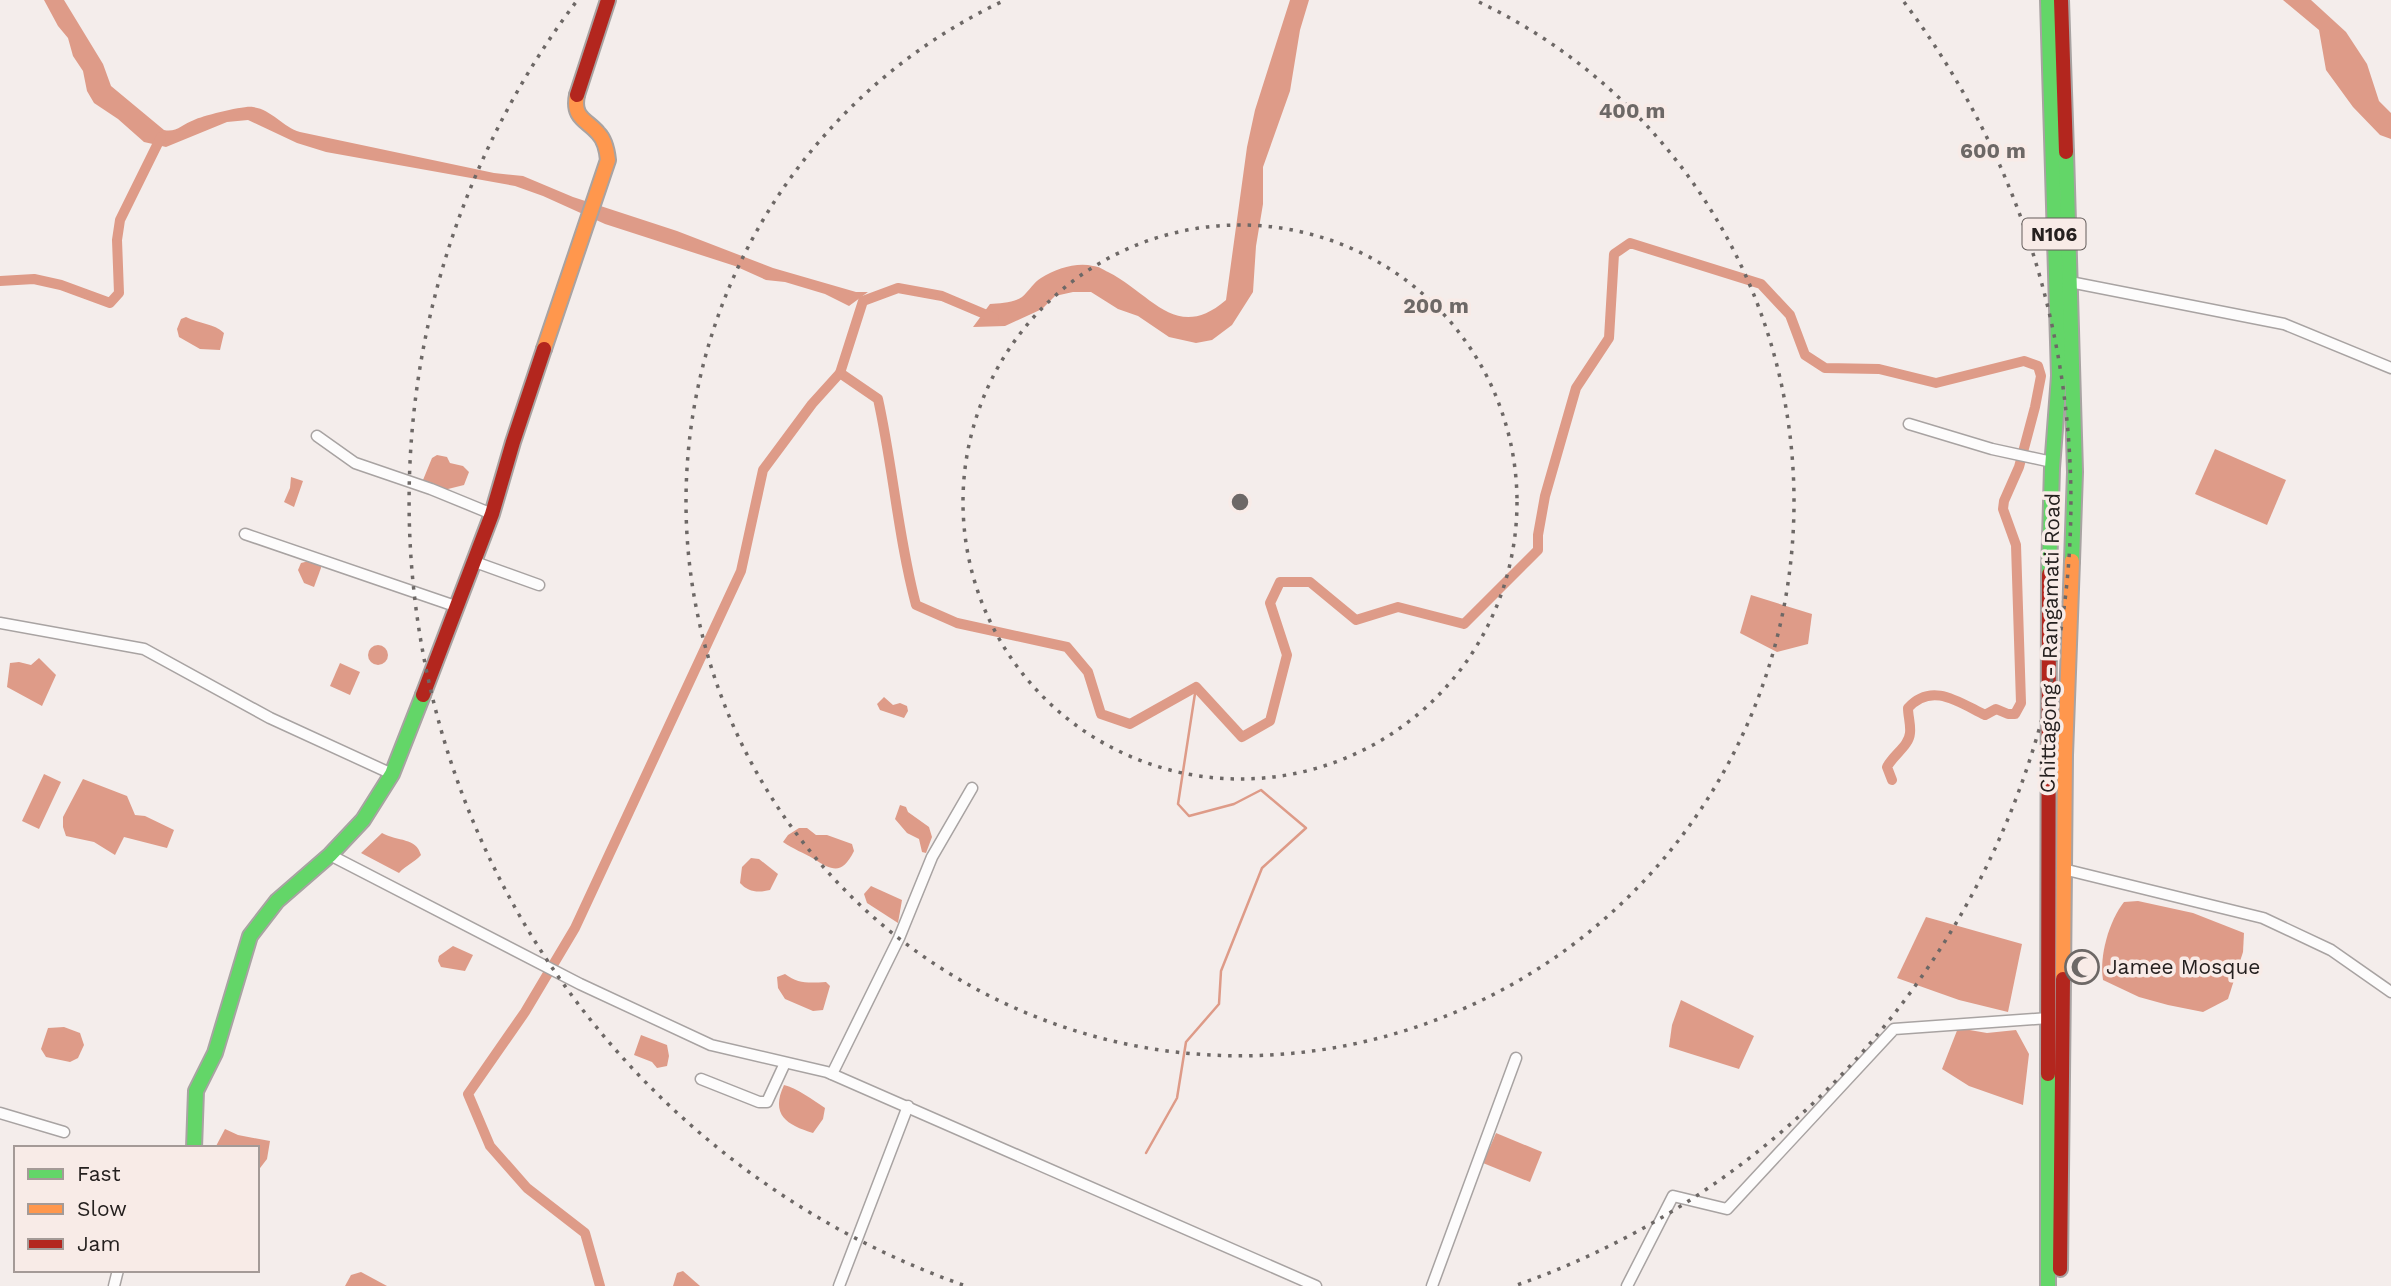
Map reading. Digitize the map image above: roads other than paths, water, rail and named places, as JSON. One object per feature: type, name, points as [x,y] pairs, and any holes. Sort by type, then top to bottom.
[{"type":"main road","points":[[194,1146],[197,1091],[215,1053],[250,936],[277,901],[330,855],[363,820],[392,774],[475,562],[608,160],[603,137],[595,128],[583,122],[575,104],[583,70],[608,0]]},
{"type":"main road","name":"Chittagong - Rangamati Road","points":[[2048,0],[2060,215],[2059,376],[2052,465],[2049,580],[2048,1018],[2055,1036],[2048,1286]]},
{"type":"main road","points":[[2060,1286],[2055,1036],[2075,472],[2070,282],[2060,215],[2061,0]]},
{"type":"street","points":[[2070,282],[2284,324],[2391,368]]},
{"type":"street","points":[[1909,424],[2052,465]]},
{"type":"street","points":[[317,436],[355,463],[431,489],[492,514]]},
{"type":"street","points":[[245,534],[458,607]]},
{"type":"street","points":[[475,562],[539,584]]},
{"type":"street","points":[[0,623],[144,649],[270,718],[392,774]]},
{"type":"street","points":[[832,1074],[899,938],[932,857],[972,788]]},
{"type":"street","points":[[330,855],[580,984],[711,1045],[832,1074],[1316,1286]]},
{"type":"street","points":[[2063,869],[2263,918],[2331,950],[2391,992]]},
{"type":"street","points":[[1628,1286],[1673,1196],[1727,1209],[1894,1029],[2048,1018]]},
{"type":"street","points":[[1432,1286],[1516,1058]]},
{"type":"street","points":[[701,1079],[759,1102],[767,1102],[785,1063]]},
{"type":"street","points":[[839,1286],[908,1106]]},
{"type":"street","points":[[0,1113],[64,1132]]},
{"type":"waterway","points":[[0,281],[34,279],[61,285],[110,303],[119,293],[117,240],[120,220],[161,137]]},
{"type":"waterway","points":[[840,373],[878,399],[916,605],[957,623],[1067,647],[1088,672],[1101,714],[1130,724],[1196,687],[1242,737],[1270,721],[1287,655],[1270,603],[1280,582],[1310,582],[1356,620],[1398,607],[1464,624],[1538,550],[1545,496],[1576,388],[1609,338],[1614,254],[1630,243],[1761,284],[1790,315],[1805,355],[1825,368],[1879,369],[1936,383],[2024,361],[2038,366],[2041,376],[2035,407],[2019,467],[2003,509],[2016,545],[2021,703],[2015,714],[1996,709],[1985,715],[1946,697],[1936,695],[1917,700],[1908,708],[1909,738],[1887,767],[1892,780]]},
{"type":"waterway","points":[[600,1286],[585,1233],[527,1188],[490,1146],[468,1094],[525,1012],[575,928],[741,571],[763,470],[812,404],[840,373],[863,301],[898,288],[942,296],[994,318]]},
{"type":"waterway","points":[[1146,1153],[1177,1098],[1186,1042],[1219,1004],[1221,971],[1262,868],[1306,828],[1261,790],[1234,804],[1189,816],[1178,804],[1196,687]]},
{"type":"place","name":"Jamee Mosque","points":[[2082,967]]}]
